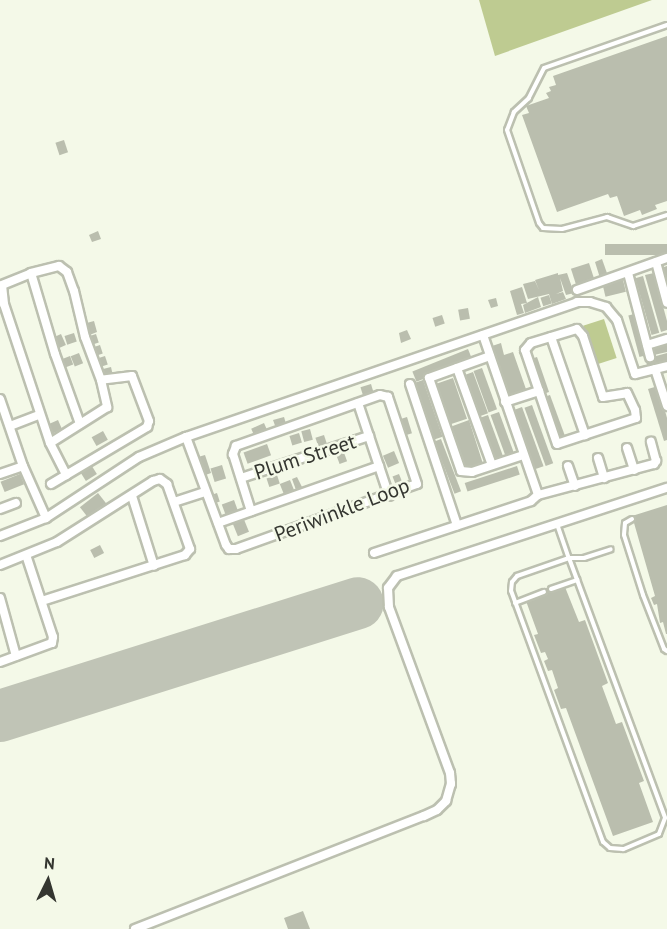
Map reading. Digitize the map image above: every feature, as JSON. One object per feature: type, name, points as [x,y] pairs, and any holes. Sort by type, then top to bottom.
[{"type":"street","points":[[577,290],[667,258]]},
{"type":"street","points":[[656,262],[667,303]]},
{"type":"street","points":[[50,443],[107,407],[101,380],[85,337],[67,272],[59,266],[31,273],[2,285],[2,304],[39,415],[50,443],[66,475]]},
{"type":"street","points":[[31,273],[55,354],[80,424]]},
{"type":"street","points":[[628,273],[650,357]]},
{"type":"street","points":[[0,536],[46,518],[139,457],[186,437],[578,302],[590,302],[606,307],[617,320],[635,374],[667,366]]},
{"type":"street","points":[[579,330],[603,398],[627,393],[636,418],[557,444],[525,350],[531,343],[551,337],[579,330]]},
{"type":"street","points":[[483,334],[537,494]]},
{"type":"street","points":[[551,337],[585,435]]},
{"type":"street","points":[[647,345],[667,339]]},
{"type":"street","points":[[490,356],[429,378],[461,471],[465,473],[523,454]]},
{"type":"street","points":[[457,368],[492,465]]},
{"type":"street","points":[[656,369],[667,403]]},
{"type":"street","points":[[51,484],[147,427],[149,422],[132,376],[101,380]]},
{"type":"street","points":[[410,384],[457,525]]},
{"type":"street","points":[[505,402],[539,391]]},
{"type":"street","name":"Periwinkle Loop","points":[[218,523],[229,549],[236,549],[389,496],[415,486],[417,482],[388,397],[380,395],[233,449],[241,478]]},
{"type":"street","points":[[0,399],[23,466],[46,518]]},
{"type":"street","points":[[358,403],[389,496]]},
{"type":"street","points":[[10,426],[39,415]]},
{"type":"street","name":"Plum Street","points":[[241,478],[369,436]]},
{"type":"street","points":[[186,437],[204,492],[218,523],[379,466]]},
{"type":"street","points":[[374,553],[531,501],[537,494],[654,464],[656,460],[651,442]]},
{"type":"street","points":[[627,448],[634,470]]},
{"type":"street","points":[[598,458],[604,478]]},
{"type":"street","points":[[0,474],[23,466]]},
{"type":"street","points":[[568,466],[575,486]]},
{"type":"street","points":[[241,478],[251,510]]},
{"type":"street","points":[[0,565],[57,542],[132,496],[153,480],[160,479],[166,484],[190,549],[185,555],[42,601]]},
{"type":"street","points":[[135,929],[424,816],[441,806],[450,791],[450,773],[388,607],[388,588],[393,579],[409,570],[667,488]]},
{"type":"street","points":[[174,502],[204,492]]},
{"type":"street","points":[[132,496],[154,566]]},
{"type":"street","points":[[0,509],[15,503]]},
{"type":"street","points":[[0,662],[52,643],[42,601],[26,555]]},
{"type":"street","points":[[0,598],[16,656]]},
{"type":"lane","points":[[667,25],[544,68],[529,98],[514,112],[507,130],[539,223],[543,228],[562,229],[607,217],[633,226],[667,215]]},
{"type":"lane","points":[[632,519],[625,523],[624,535],[638,582],[664,649],[667,651]]},
{"type":"lane","points":[[557,524],[569,558],[577,580],[665,818],[660,834],[630,848],[616,849],[603,842],[515,603],[511,586],[514,579],[569,558],[584,558],[610,549]]},
{"type":"lane","points":[[551,589],[577,580]]},
{"type":"lane","points":[[515,603],[544,592]]},
{"type":"green space","points":[[479,0],[652,0],[495,56]]},
{"type":"green space","points":[[604,319],[617,358],[596,365],[583,326]]},
{"type":"building","points":[[667,36],[667,201],[655,205],[657,209],[642,215],[640,210],[624,216],[617,196],[610,198],[608,194],[557,212],[522,115],[529,113],[526,106],[549,98],[546,93],[551,91],[549,87],[556,85],[553,76]]},
{"type":"building","points":[[64,140],[68,152],[59,155],[55,143]]},
{"type":"building","points":[[98,231],[101,239],[92,242],[89,235]]},
{"type":"building","points":[[605,244],[667,244],[667,255],[605,255]]},
{"type":"building","points":[[602,259],[608,276],[600,278],[595,262]]},
{"type":"building","points":[[589,263],[595,281],[577,287],[571,269]]},
{"type":"building","points":[[667,266],[667,287],[666,287],[661,268]]},
{"type":"building","points":[[558,273],[558,275],[567,273],[574,293],[566,295],[560,278],[563,291],[556,294],[563,292],[566,299],[552,304],[549,294],[528,299],[523,284],[535,281],[539,290],[535,280]]},
{"type":"building","points":[[654,273],[667,321],[667,330],[661,332],[645,275]]},
{"type":"building","points":[[643,276],[659,333],[652,335],[635,278]]},
{"type":"building","points":[[623,280],[626,292],[606,297],[603,285]]},
{"type":"building","points":[[522,287],[527,303],[521,304],[524,313],[517,315],[510,291]]},
{"type":"building","points":[[549,295],[552,304],[543,306],[540,298]]},
{"type":"building","points":[[538,297],[541,307],[525,313],[523,305]]},
{"type":"building","points":[[496,298],[498,306],[491,308],[488,300]]},
{"type":"building","points":[[468,308],[470,319],[460,321],[458,310]]},
{"type":"building","points":[[638,313],[649,355],[639,357],[628,316]]},
{"type":"building","points":[[442,315],[445,324],[435,327],[432,318]]},
{"type":"building","points":[[94,321],[97,332],[87,336],[83,324]]},
{"type":"building","points":[[407,330],[411,339],[401,343],[399,333]]},
{"type":"building","points":[[74,333],[77,342],[67,345],[64,336]]},
{"type":"building","points":[[61,334],[66,345],[56,349],[51,338]]},
{"type":"building","points":[[96,334],[99,343],[90,345],[87,337]]},
{"type":"building","points":[[667,342],[667,352],[654,355],[651,346]]},
{"type":"building","points":[[501,343],[504,355],[513,352],[527,392],[510,398],[492,346]]},
{"type":"building","points":[[100,345],[103,354],[92,357],[90,348]]},
{"type":"building","points":[[468,349],[472,359],[416,382],[412,371]]},
{"type":"building","points":[[79,353],[83,363],[75,367],[71,356]]},
{"type":"building","points":[[667,353],[667,363],[648,368],[645,359]]},
{"type":"building","points":[[70,356],[73,364],[61,369],[58,361]]},
{"type":"building","points":[[105,356],[108,365],[99,367],[96,359]]},
{"type":"building","points":[[537,357],[549,392],[541,395],[529,360]]},
{"type":"building","points":[[111,367],[113,376],[104,377],[103,369]]},
{"type":"building","points":[[482,368],[497,409],[489,412],[474,371]]},
{"type":"building","points":[[473,372],[488,413],[478,417],[463,376]]},
{"type":"building","points":[[453,378],[467,419],[449,425],[435,384]]},
{"type":"building","points":[[423,380],[443,437],[432,440],[413,384]]},
{"type":"building","points":[[371,384],[375,397],[365,401],[360,387]]},
{"type":"building","points":[[658,386],[667,418],[667,440],[664,441],[648,389]]},
{"type":"building","points":[[550,395],[565,436],[558,439],[544,397]]},
{"type":"building","points":[[532,405],[553,463],[546,466],[524,408]]},
{"type":"building","points":[[522,407],[544,466],[534,470],[513,410]]},
{"type":"building","points":[[499,412],[514,454],[506,457],[491,415]]},
{"type":"building","points":[[488,415],[503,457],[495,460],[480,418]]},
{"type":"building","points":[[284,417],[287,427],[277,431],[273,420]]},
{"type":"building","points":[[407,417],[412,433],[402,436],[397,420]]},
{"type":"building","points":[[58,420],[62,429],[50,434],[46,425]]},
{"type":"building","points":[[469,420],[484,467],[475,470],[474,467],[464,470],[450,427]]},
{"type":"building","points":[[264,423],[269,434],[256,440],[251,429]]},
{"type":"building","points":[[310,429],[313,440],[304,442],[301,431]]},
{"type":"building","points":[[103,431],[108,440],[96,446],[92,437]]},
{"type":"building","points":[[299,433],[302,443],[292,445],[289,436]]},
{"type":"building","points":[[324,435],[328,447],[319,450],[315,438]]},
{"type":"building","points":[[441,439],[461,491],[455,494],[434,442]]},
{"type":"building","points":[[267,444],[271,455],[248,464],[244,453]]},
{"type":"building","points":[[343,450],[347,461],[340,464],[335,453]]},
{"type":"building","points":[[394,451],[399,463],[388,468],[383,456]]},
{"type":"building","points":[[205,455],[211,473],[200,477],[198,457]]},
{"type":"building","points":[[90,463],[97,474],[86,481],[79,470]]},
{"type":"building","points":[[222,465],[226,478],[215,482],[211,469]]},
{"type":"building","points":[[517,466],[520,475],[467,492],[465,483]]},
{"type":"building","points":[[20,474],[24,484],[5,492],[1,482]]},
{"type":"building","points":[[399,474],[403,484],[397,487],[393,477]]},
{"type":"building","points":[[277,475],[280,484],[269,487],[267,478]]},
{"type":"building","points":[[297,477],[302,487],[296,490],[292,479]]},
{"type":"building","points":[[290,480],[294,490],[284,494],[280,484]]},
{"type":"building","points":[[98,493],[108,506],[90,520],[80,507]]},
{"type":"building","points":[[217,493],[220,502],[213,504],[210,495]]},
{"type":"building","points":[[234,500],[239,514],[227,519],[222,504]]},
{"type":"building","points":[[667,505],[666,634],[663,622],[660,623],[657,604],[654,605],[651,598],[655,596],[632,516]]},
{"type":"building","points":[[243,517],[249,532],[238,536],[232,521]]},
{"type":"building","points":[[100,545],[104,553],[94,558],[90,550]]},
{"type":"building","points":[[565,587],[579,622],[585,620],[608,683],[602,686],[616,724],[622,722],[644,781],[639,783],[653,822],[613,836],[566,708],[561,709],[554,690],[558,688],[552,670],[548,671],[544,661],[548,659],[545,652],[541,653],[534,635],[538,634],[526,601],[545,594],[543,590],[550,588],[552,592]]},
{"type":"building","points":[[303,911],[310,929],[288,929],[284,918]]},
{"type":"runway","points":[[0,716],[358,603]]}]
